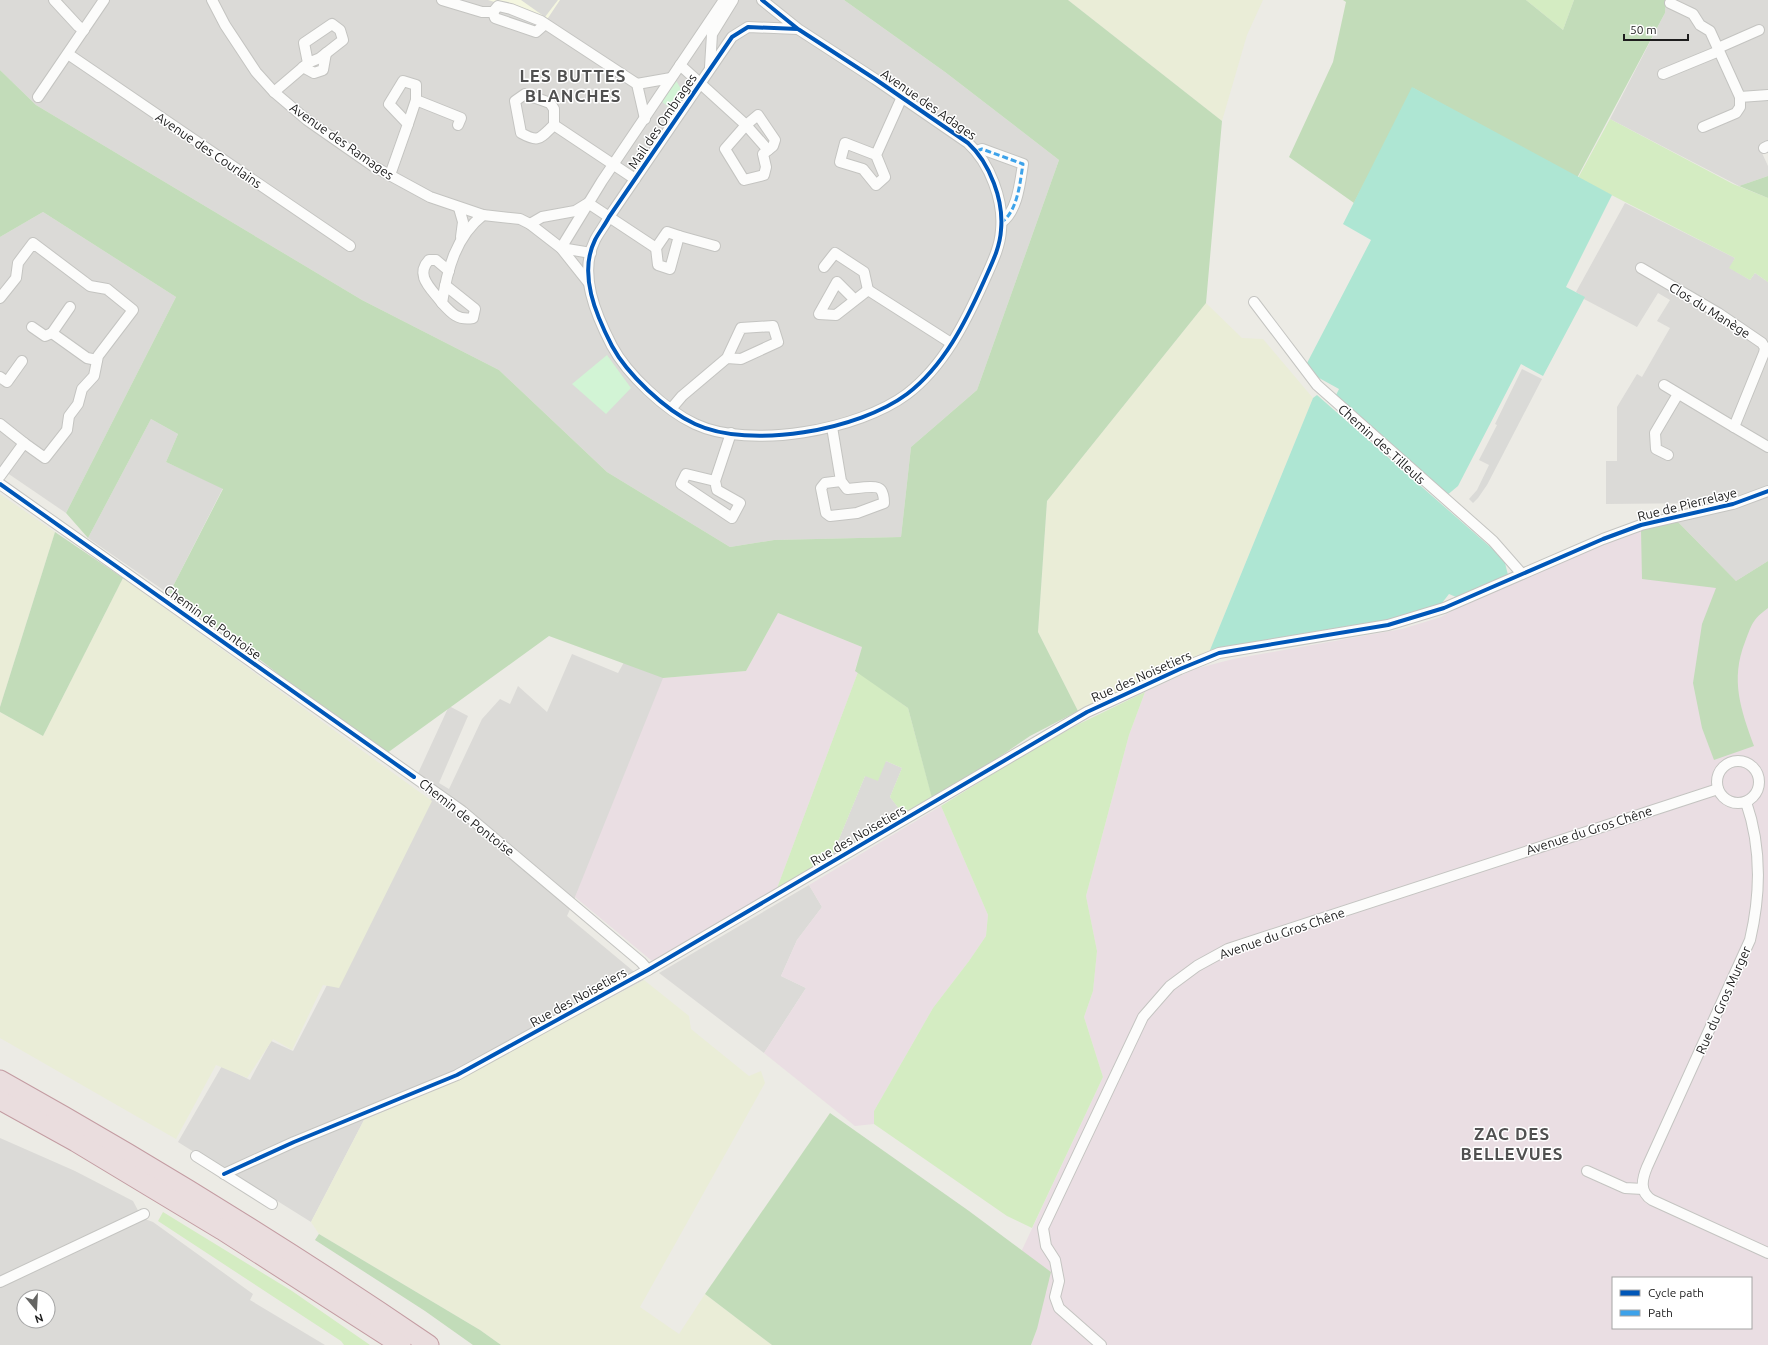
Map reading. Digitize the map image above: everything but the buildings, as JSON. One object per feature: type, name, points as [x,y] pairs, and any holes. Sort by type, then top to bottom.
[{"type":"highway","points":[[0,1080],[238,1219],[334,1280],[429,1345]]},
{"type":"highway","points":[[0,1100],[76,1142],[222,1230],[401,1345]]},
{"type":"street","points":[[54,0],[78,26],[84,30]]},
{"type":"street","points":[[38,97],[104,0]]},
{"type":"street","points":[[442,0],[482,12],[493,12],[495,18],[536,32],[544,25],[636,84],[672,78]]},
{"type":"street","name":"Mail des Ombrages","points":[[561,248],[613,164],[645,119],[680,64],[724,0]]},
{"type":"street","points":[[710,67],[712,34],[733,0]]},
{"type":"street","name":"Avenue des Adages","points":[[588,282],[593,300],[616,353],[650,391],[671,409],[695,424],[731,433],[758,436],[785,436],[856,421],[908,394],[931,371],[952,343],[972,307],[999,244],[1002,222],[999,199],[992,178],[977,151],[968,143],[902,97],[798,29],[762,0]]},
{"type":"street","name":"Avenue des Ramages","points":[[214,1],[238,48],[256,72],[274,92],[307,120],[373,166],[430,196],[459,208],[483,215],[520,219],[530,224],[561,248],[588,282]]},
{"type":"street","points":[[1670,3],[1693,14],[1700,25],[1710,31],[1740,97],[1740,107],[1736,113],[1703,127]]},
{"type":"street","points":[[332,24],[340,30],[343,40],[326,53],[323,70],[314,72],[305,65],[304,43],[332,24]]},
{"type":"street","name":"Mail des Ombrages","points":[[588,282],[591,253],[594,241],[710,67],[732,37],[748,27],[798,29]]},
{"type":"street","points":[[1663,74],[1759,30]]},
{"type":"street","name":"Avenue des Courlains","points":[[68,54],[350,246]]},
{"type":"street","points":[[680,64],[746,125],[768,150]]},
{"type":"street","points":[[274,92],[305,65]]},
{"type":"street","points":[[390,175],[408,124],[416,100],[416,85],[403,81],[389,104],[408,124]]},
{"type":"street","points":[[636,84],[645,119]]},
{"type":"street","points":[[525,94],[550,103],[554,109],[554,125],[539,138],[533,139],[521,133],[515,101],[525,94]]},
{"type":"street","points":[[1740,97],[1768,96]]},
{"type":"street","points":[[876,155],[844,143],[840,162],[863,169],[876,185],[884,177],[876,155],[902,97]]},
{"type":"street","points":[[416,100],[460,118],[458,125]]},
{"type":"street","points":[[758,114],[775,140],[772,146],[763,154],[766,167],[764,175],[744,180],[725,149],[746,125],[758,114]]},
{"type":"street","points":[[554,125],[635,179]]},
{"type":"street","points":[[977,151],[982,149],[1023,164],[1014,206],[1007,218],[1002,222]]},
{"type":"street","points":[[530,224],[542,217],[575,211],[588,203],[656,248]]},
{"type":"street","points":[[442,303],[449,271],[462,237],[462,222],[459,208]]},
{"type":"street","points":[[462,237],[483,215]]},
{"type":"street","points":[[679,236],[670,269],[658,265],[656,248],[668,232],[715,246]]},
{"type":"street","points":[[0,298],[16,278],[18,263],[32,243],[90,286],[107,289],[133,310],[98,356],[94,376],[82,389],[78,404],[69,416],[67,430],[45,458],[0,424]]},
{"type":"street","points":[[561,248],[591,253]]},
{"type":"street","points":[[824,267],[835,253],[864,272],[868,290],[952,343]]},
{"type":"street","points":[[445,285],[475,309],[473,318],[465,320],[453,315],[425,280],[422,273],[424,266],[429,260],[436,260],[449,271]]},
{"type":"street","name":"Clos du Manège","points":[[1641,268],[1718,313],[1762,343],[1765,348],[1734,427]]},
{"type":"street","points":[[855,300],[868,290]]},
{"type":"street","name":"Chemin des Tilleuls","points":[[1254,302],[1317,385],[1493,541],[1522,574]]},
{"type":"street","points":[[32,327],[45,336],[52,333],[70,307]]},
{"type":"street","points":[[671,409],[682,396],[727,358],[741,328],[773,326],[778,342],[741,359],[727,358]]},
{"type":"street","points":[[52,333],[87,358],[97,360]]},
{"type":"street","points":[[0,377],[7,382],[22,361]]},
{"type":"street","points":[[1664,385],[1768,447]]},
{"type":"street","points":[[1668,455],[1656,449],[1655,433],[1678,394]]},
{"type":"street","points":[[832,427],[841,481],[847,488],[855,489],[872,486],[879,488],[882,491],[884,503],[857,513],[830,516],[826,513],[821,488],[826,483],[841,481]]},
{"type":"street","points":[[715,481],[686,474],[681,484],[732,518],[740,504],[717,490],[715,481],[731,433]]},
{"type":"street","points":[[0,476],[24,443]]},
{"type":"street","name":"Chemin de Pontoise","points":[[0,484],[462,811],[642,962],[648,970]]},
{"type":"street","name":"Rue de Pierrelaye","points":[[1522,574],[1603,539],[1641,525],[1733,504],[1768,491]]},
{"type":"street","name":"Rue des Noisetiers","points":[[224,1174],[294,1142],[457,1074],[648,970],[1087,712],[1172,672],[1219,653],[1388,625],[1444,608],[1522,574]]},
{"type":"street","points":[[1742,761],[1747,763],[1758,774],[1759,783],[1756,792],[1746,802],[1737,803],[1729,801],[1722,796],[1718,789],[1717,779],[1721,770],[1733,762],[1742,761]]},
{"type":"street","points":[[1758,774],[1768,771]]},
{"type":"street","name":"Avenue du Gros Chêne","points":[[1101,1345],[1059,1308],[1055,1297],[1059,1280],[1055,1260],[1046,1246],[1043,1228],[1143,1017],[1170,986],[1198,966],[1228,949],[1718,789]]},
{"type":"street","name":"Rue du Gros Murger","points":[[1643,1188],[1642,1181],[1647,1167],[1750,940],[1756,913],[1759,880],[1756,843],[1746,802]]},
{"type":"street","points":[[196,1156],[272,1204]]},
{"type":"street","points":[[1587,1171],[1625,1188],[1643,1188],[1647,1197],[1652,1200],[1768,1253]]},
{"type":"street","points":[[0,1282],[144,1214]]},
{"type":"shaded area","points":[[0,0],[844,0],[945,72],[1059,160],[977,390],[911,447],[901,537],[774,540],[730,547],[607,472],[499,370],[362,300],[36,105],[0,70]]},
{"type":"shaded area","points":[[488,0],[560,0],[546,21],[514,8]]},
{"type":"shaded area","points":[[521,0],[558,0],[545,17]]},
{"type":"shaded area","points":[[1068,0],[1263,0],[1247,35],[1222,121]]},
{"type":"shaded area","points":[[1666,0],[1768,0],[1768,150],[1762,153],[1768,166],[1768,176],[1739,186],[1610,119],[1665,13]]},
{"type":"shaded area","points":[[503,11],[535,23],[532,28],[501,17]]},
{"type":"shaded area","points":[[1625,203],[1735,258],[1730,268],[1750,280],[1755,273],[1768,282],[1768,561],[1736,581],[1678,522],[1676,511],[1709,503],[1606,504],[1606,461],[1617,461],[1617,407],[1637,374],[1642,377],[1670,328],[1657,321],[1670,300],[1658,293],[1637,327],[1584,299],[1584,297],[1576,292]]},
{"type":"shaded area","points":[[43,212],[176,297],[66,513],[0,468],[0,237]]},
{"type":"shaded area","points":[[1206,303],[1242,338],[1263,339],[1313,398],[1210,650],[1078,711],[1038,632],[1047,501]]},
{"type":"shaded area","points":[[1522,369],[1542,379],[1487,485],[1473,503],[1469,499],[1477,490],[1489,465],[1479,460],[1497,425],[1495,424]]},
{"type":"shaded area","points":[[151,419],[178,434],[166,462],[223,488],[169,594],[88,538]]},
{"type":"shaded area","points":[[0,494],[55,532],[0,707]]},
{"type":"shaded area","points":[[1678,522],[1736,581],[1768,561],[1768,1345],[1031,1345],[1037,1329],[1022,1250],[1103,1077],[1084,1017],[1093,991],[1097,951],[1086,896],[1129,735],[1145,692],[1195,669],[1233,659],[1402,629],[1441,617],[1459,607],[1601,545],[1651,527]]},
{"type":"shaded area","points":[[123,578],[432,801],[339,988],[323,985],[292,1050],[273,1039],[247,1078],[216,1065],[176,1139],[0,1038],[0,712],[43,736]]},
{"type":"shaded area","points":[[778,613],[862,647],[855,670],[858,672],[776,891],[652,961],[575,897],[663,678],[746,671]]},
{"type":"shaded area","points":[[572,654],[618,673],[628,655],[667,670],[594,854],[567,916],[644,980],[449,1084],[364,1120],[311,1222],[271,1197],[269,1199],[178,1142],[222,1066],[250,1080],[271,1041],[293,1051],[328,983],[336,986],[432,797],[414,782],[449,706],[468,716],[439,783],[449,789],[482,719],[500,699],[510,704],[518,686],[547,712]]},
{"type":"shaded area","points":[[886,761],[902,768],[890,797],[903,814],[832,856],[865,776]]},
{"type":"shaded area","points":[[941,806],[988,915],[986,936],[933,1008],[874,1111],[874,1124],[855,1126],[764,1053],[806,988],[781,976],[797,940],[822,907],[809,885]]},
{"type":"shaded area","points":[[809,885],[822,907],[797,940],[781,976],[806,988],[764,1053],[659,973]]},
{"type":"shaded area","points":[[644,980],[689,1016],[691,1029],[749,1076],[761,1071],[765,1083],[640,1307],[679,1334],[705,1294],[772,1345],[501,1345],[480,1330],[319,1234],[311,1222],[364,1120],[449,1084]]},
{"type":"shaded area","points":[[0,1138],[75,1171],[133,1201],[142,1218],[153,1222],[253,1294],[250,1300],[325,1345],[0,1345]]},
{"type":"green space","points":[[844,0],[1068,0],[1222,121],[1206,303],[1047,501],[1038,632],[1078,711],[1030,736],[933,802],[908,708],[855,671],[862,647],[778,613],[746,671],[663,678],[549,636],[383,756],[249,651],[169,594],[223,489],[166,462],[178,434],[151,419],[88,538],[66,513],[176,297],[43,212],[0,237],[0,70],[36,105],[362,300],[499,370],[607,472],[730,547],[774,540],[901,537],[911,447],[977,390],[1059,160],[945,72]]},
{"type":"green space","points":[[1343,0],[1526,0],[1563,30],[1574,0],[1666,0],[1665,13],[1577,178],[1413,88],[1354,203],[1289,157],[1333,62],[1346,2]]},
{"type":"green space","points":[[1526,0],[1574,0],[1563,30]]},
{"type":"green space","points":[[675,79],[686,97],[675,112],[661,101]]},
{"type":"green space","points":[[1412,87],[1612,195],[1566,287],[1585,297],[1543,376],[1521,364],[1458,486],[1446,496],[1335,397],[1339,389],[1310,373],[1306,365],[1371,240],[1343,224]]},
{"type":"green space","points":[[1610,119],[1733,184],[1768,198],[1768,282],[1755,273],[1750,280],[1729,268],[1735,258],[1578,178]]},
{"type":"green space","points":[[1768,176],[1768,198],[1739,186]]},
{"type":"green space","points":[[607,355],[631,388],[606,414],[572,384]]},
{"type":"green space","points":[[1317,395],[1504,559],[1508,575],[1456,597],[1449,594],[1442,603],[1390,622],[1210,650],[1313,398]]},
{"type":"green space","points":[[1678,522],[1736,581],[1768,561],[1768,608],[1751,626],[1738,669],[1741,707],[1754,746],[1714,760],[1702,728],[1693,683],[1702,624],[1716,588],[1642,579],[1641,530]]},
{"type":"green space","points":[[55,532],[123,578],[43,736],[0,712],[0,707]]},
{"type":"green space","points":[[858,672],[908,708],[932,797],[903,814],[890,797],[902,768],[886,761],[878,781],[865,776],[832,856],[776,891]]},
{"type":"green space","points":[[1145,692],[1129,735],[1086,896],[1097,951],[1093,991],[1084,1017],[1103,1077],[1032,1228],[1007,1216],[874,1124],[874,1111],[933,1008],[986,936],[988,915],[941,806],[1020,757],[1079,724]]},
{"type":"green space","points":[[830,1113],[969,1211],[1051,1272],[1037,1329],[1031,1345],[772,1345],[705,1294]]},
{"type":"green space","points":[[163,1212],[292,1291],[370,1345],[344,1345],[341,1341],[158,1221]]},
{"type":"green space","points":[[319,1234],[480,1330],[501,1345],[473,1345],[425,1311],[315,1240]]},
{"type":"marked path","points":[[977,151],[982,149],[1023,164],[1015,203],[1012,210],[1002,222]]},
{"type":"cycle path","points":[[762,0],[798,29],[875,79],[968,143],[983,161],[994,183],[1000,207],[1001,230],[999,243],[992,263],[953,342],[932,370],[907,394],[886,407],[861,418],[804,432],[774,435],[745,435],[718,432],[695,424],[671,410],[637,379],[619,357],[600,321],[591,294],[588,267],[590,253],[595,240],[609,217],[732,37],[748,27],[798,29]]},
{"type":"cycle path","points":[[0,484],[414,777]]},
{"type":"cycle path","points":[[224,1174],[294,1142],[457,1075],[648,970],[1087,712],[1180,669],[1219,653],[1388,625],[1444,608],[1603,539],[1641,525],[1733,504],[1768,491]]},
{"type":"district","name":"LES BUTTES BLANCHES","points":[[573,85]]},
{"type":"district","name":"ZAC DES BELLEVUES","points":[[1512,1143]]}]
